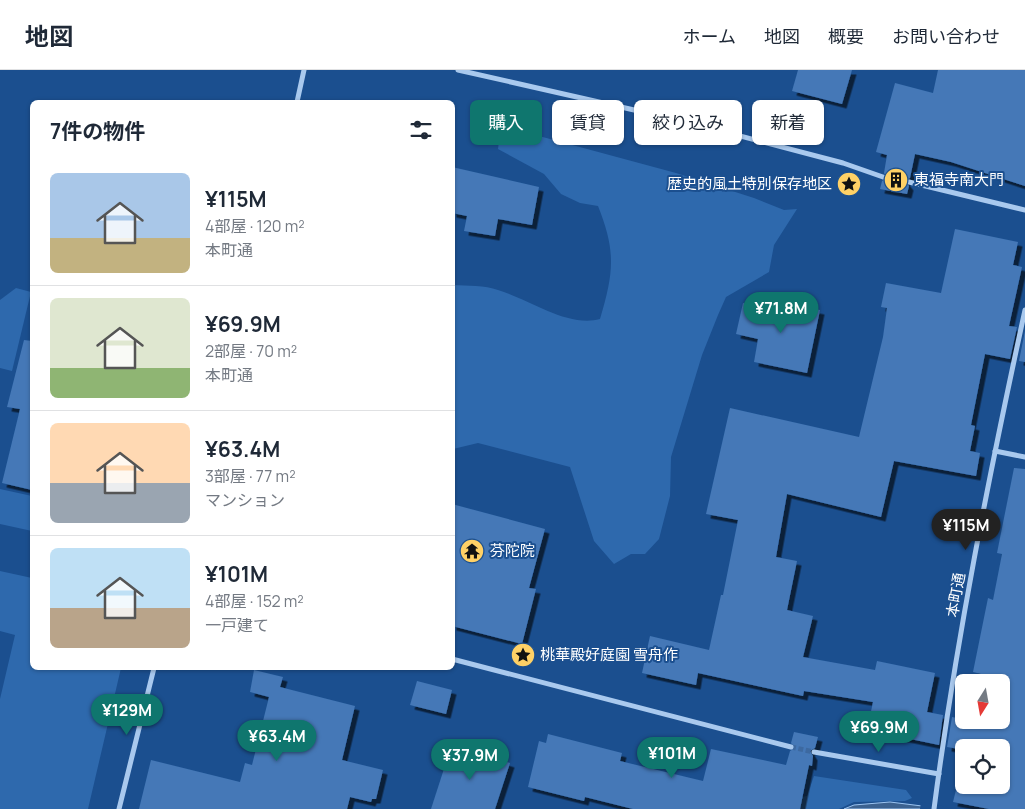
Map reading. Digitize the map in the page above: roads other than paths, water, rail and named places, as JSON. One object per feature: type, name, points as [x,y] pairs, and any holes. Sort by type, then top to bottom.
[{"type":"street","points":[[297,100],[304,70]]},
{"type":"street","points":[[458,70],[687,122],[844,163],[883,177]]},
{"type":"street","points":[[909,182],[1025,210]]},
{"type":"street","name":"本町通","points":[[934,809],[952,688],[995,451],[1025,310]]},
{"type":"street","points":[[995,451],[1025,457]]},
{"type":"street","points":[[455,660],[790,747]]},
{"type":"street","points":[[119,809],[154,670]]},
{"type":"street","points":[[814,752],[939,774]]},
{"type":"tunnel","points":[[883,177],[909,182]]},
{"type":"tunnel","points":[[791,747],[814,752]]},
{"type":"place","name":"東福寺南大門","points":[[896,180]]},
{"type":"place","name":"歴史的風土特別保存地区","points":[[849,184]]},
{"type":"place","name":"芬陀院","points":[[472,551]]},
{"type":"place","name":"桃華殿好庭園 雪舟作","points":[[523,655]]}]
